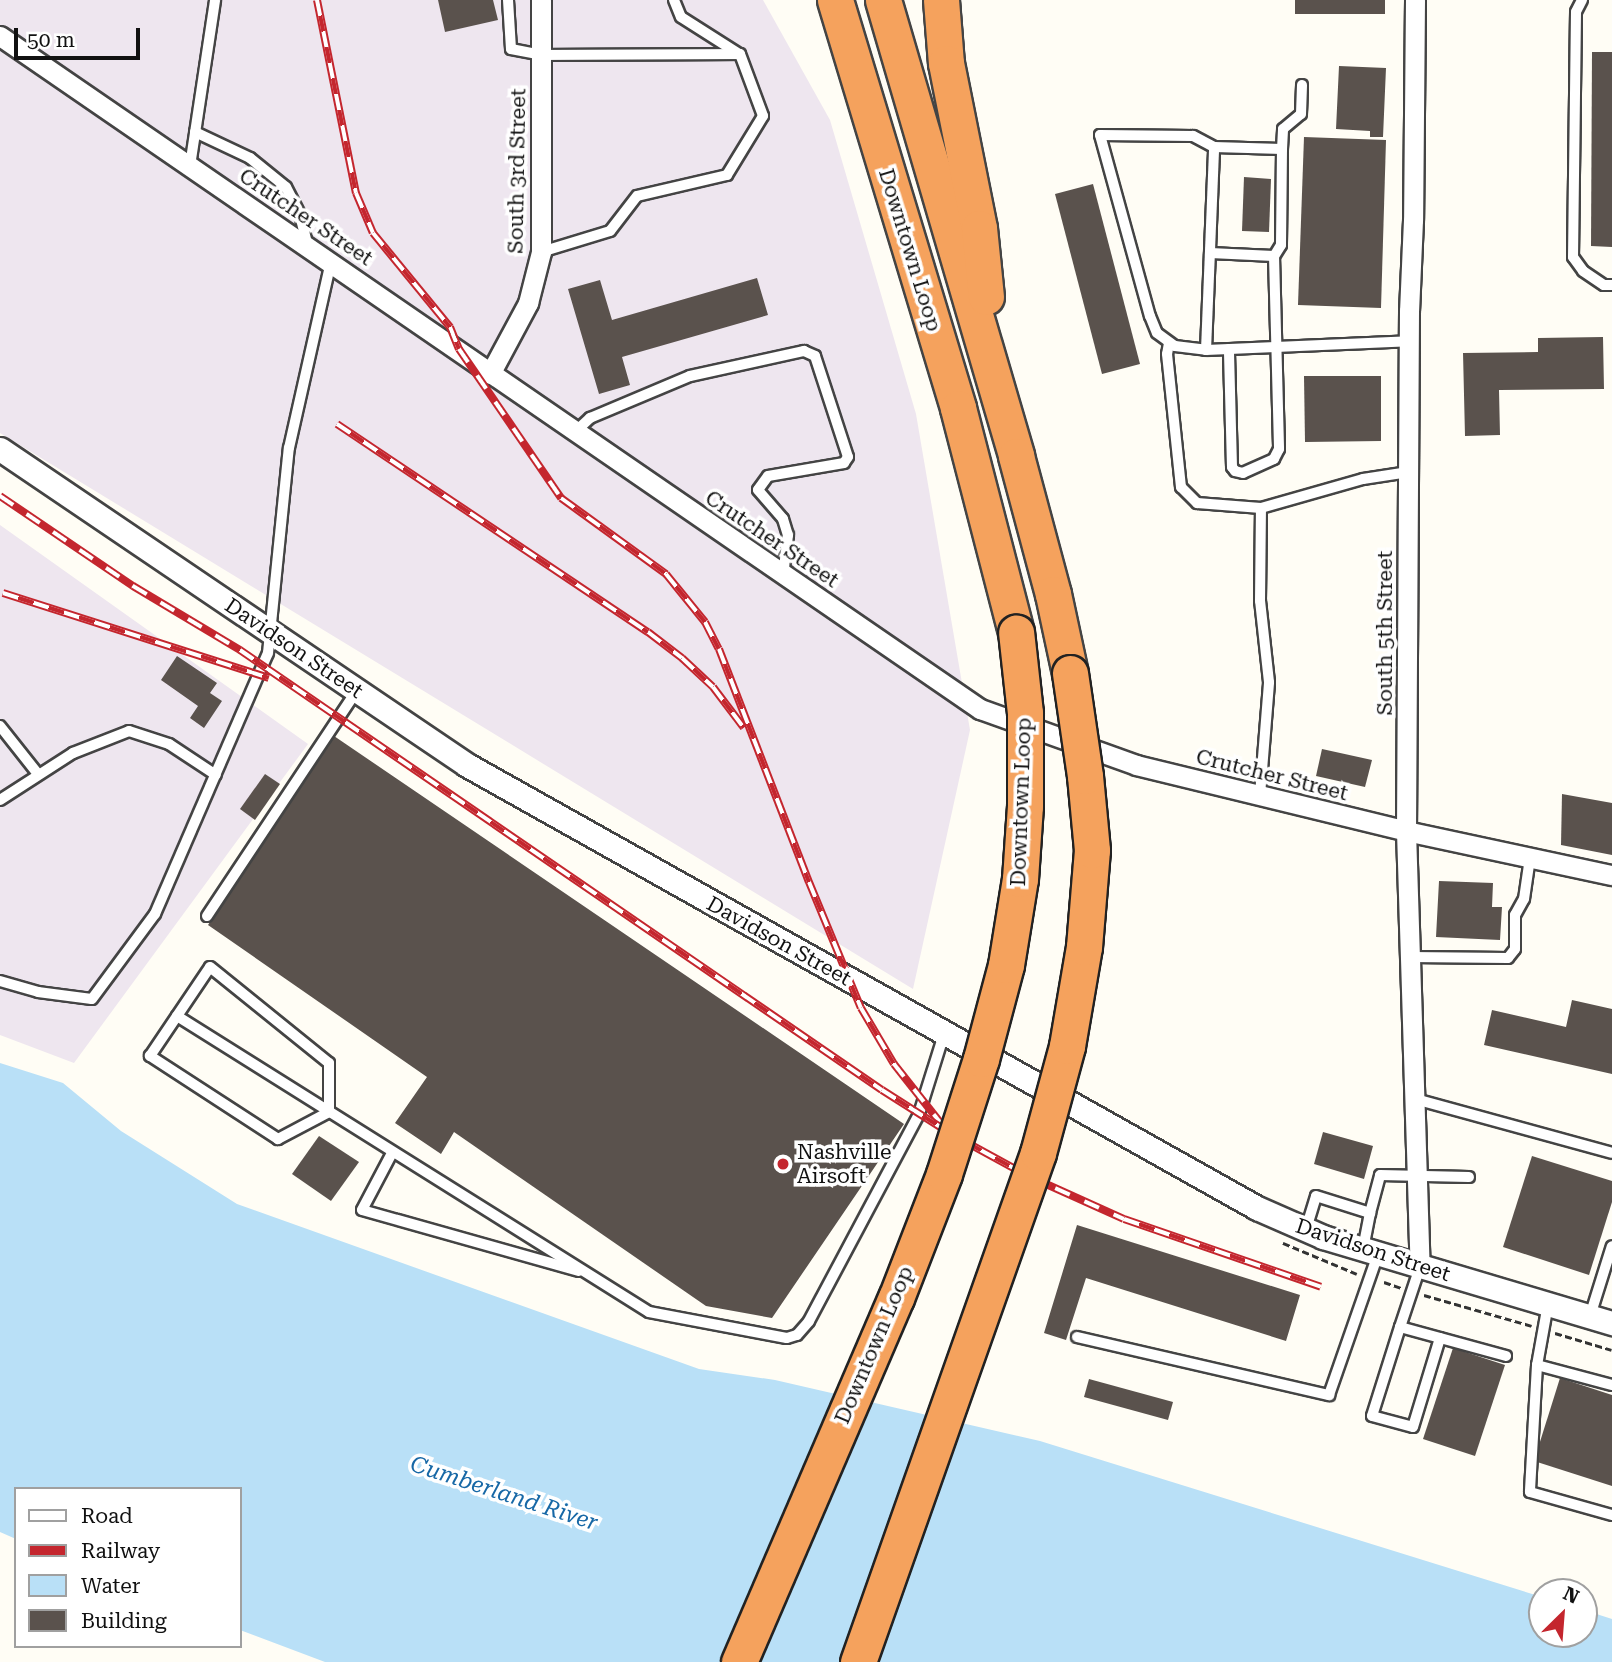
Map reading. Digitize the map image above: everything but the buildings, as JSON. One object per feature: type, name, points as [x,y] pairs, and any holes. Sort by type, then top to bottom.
[{"type":"highway","name":"Downtown Loop","points":[[738,1662],[896,1298],[944,1174],[981,1059],[1006,965],[1020,879],[1025,806],[1025,713],[1016,632],[958,408],[835,0]]},
{"type":"highway","name":"Downtown Loop","points":[[858,1662],[1030,1178],[1067,1046],[1084,947],[1092,850],[1085,776],[1070,673],[1053,594],[883,0]]},
{"type":"highway","points":[[941,0],[946,63],[979,228],[993,377]]},
{"type":"street","name":"South 3rd Street","points":[[490,374],[528,303],[541,252],[541,0]]},
{"type":"street","name":"South 5th Street","points":[[1415,0],[1409,341],[1406,831],[1420,1266]]},
{"type":"street","name":"Crutcher Street","points":[[0,36],[980,709],[1136,765],[1406,831],[1612,875]]},
{"type":"street","name":"Davidson Street","points":[[0,449],[467,765],[1257,1208],[1306,1230],[1370,1251],[1601,1319]]},
{"type":"lane","points":[[190,166],[215,0]]},
{"type":"lane","points":[[508,0],[511,50],[541,55],[740,54]]},
{"type":"lane","points":[[541,252],[610,231],[638,196],[727,174],[763,116],[740,54],[681,17],[674,0]]},
{"type":"lane","points":[[1581,0],[1576,12],[1573,257],[1583,271],[1604,285],[1612,285]]},
{"type":"lane","points":[[1229,349],[1232,467],[1243,473],[1274,459],[1279,449],[1273,256],[1281,245],[1283,129],[1301,114],[1303,85]]},
{"type":"lane","points":[[195,132],[250,158],[286,187],[300,215],[307,246]]},
{"type":"lane","points":[[1282,149],[1214,147],[1193,136],[1100,135],[1157,333],[1169,343],[1184,349],[1206,350],[1409,341]]},
{"type":"lane","points":[[1206,350],[1214,147]]},
{"type":"lane","points":[[1210,253],[1273,256]]},
{"type":"lane","points":[[0,981],[38,992],[92,999],[155,914],[268,653],[289,449],[331,261]]},
{"type":"lane","points":[[1169,343],[1167,354],[1181,487],[1197,503],[1261,508],[1363,479],[1408,472]]},
{"type":"lane","points":[[575,432],[590,418],[690,376],[804,351],[815,356],[848,457],[844,464],[768,476],[758,489],[783,519],[788,535],[783,575]]},
{"type":"lane","points":[[1260,795],[1269,682],[1260,601],[1261,508]]},
{"type":"lane","points":[[206,916],[357,690]]},
{"type":"lane","points":[[0,726],[38,774]]},
{"type":"lane","points":[[0,800],[73,753],[129,731],[169,744],[216,775]]},
{"type":"lane","points":[[1410,957],[1508,958],[1515,949],[1516,915],[1524,899],[1530,858]]},
{"type":"lane","points":[[210,967],[329,1063],[330,1112],[278,1139],[150,1056],[210,967]]},
{"type":"lane","points":[[177,1016],[649,1312],[787,1338],[797,1335],[809,1321],[919,1114],[945,1034]]},
{"type":"lane","points":[[1415,1099],[1612,1153]]},
{"type":"lane","points":[[393,1153],[362,1210],[593,1275]]},
{"type":"lane","points":[[1077,1337],[1329,1395],[1370,1251],[1370,1213],[1380,1175],[1469,1177]]},
{"type":"lane","points":[[1306,1230],[1317,1196],[1370,1213]]},
{"type":"lane","points":[[1601,1319],[1612,1247]]},
{"type":"lane","points":[[1420,1266],[1372,1416],[1413,1427],[1440,1338]]},
{"type":"lane","points":[[1548,1304],[1536,1365],[1530,1492],[1612,1515]]},
{"type":"lane","points":[[1400,1327],[1506,1356]]},
{"type":"lane","points":[[1536,1365],[1612,1385]]},
{"type":"shaded area","points":[[0,0],[763,0],[830,120],[916,414],[970,730],[913,989],[0,433]]},
{"type":"shaded area","points":[[0,525],[308,744],[74,1063],[0,1035]]},
{"type":"water","name":"Cumberland River","points":[[0,1063],[63,1083],[121,1131],[237,1204],[699,1369],[775,1380],[1040,1441],[1528,1593],[1528,1648],[1598,1648],[1598,1614],[1612,1619],[1612,1662],[325,1662],[242,1631],[242,1487],[14,1487],[14,1538],[0,1532]]},
{"type":"railway","points":[[317,0],[356,193],[373,233],[450,327],[459,349],[561,498],[666,574],[705,622],[719,649],[861,1008],[894,1064],[939,1121]]},
{"type":"railway","points":[[337,424],[648,632],[682,658],[713,687],[744,728]]},
{"type":"railway","points":[[0,496],[133,586],[240,650],[882,1090],[953,1135],[1026,1175],[1124,1219],[1321,1287]]},
{"type":"railway","points":[[3,593],[269,678]]},
{"type":"place","name":"Nashville Airsoft","points":[[783,1164]]}]
